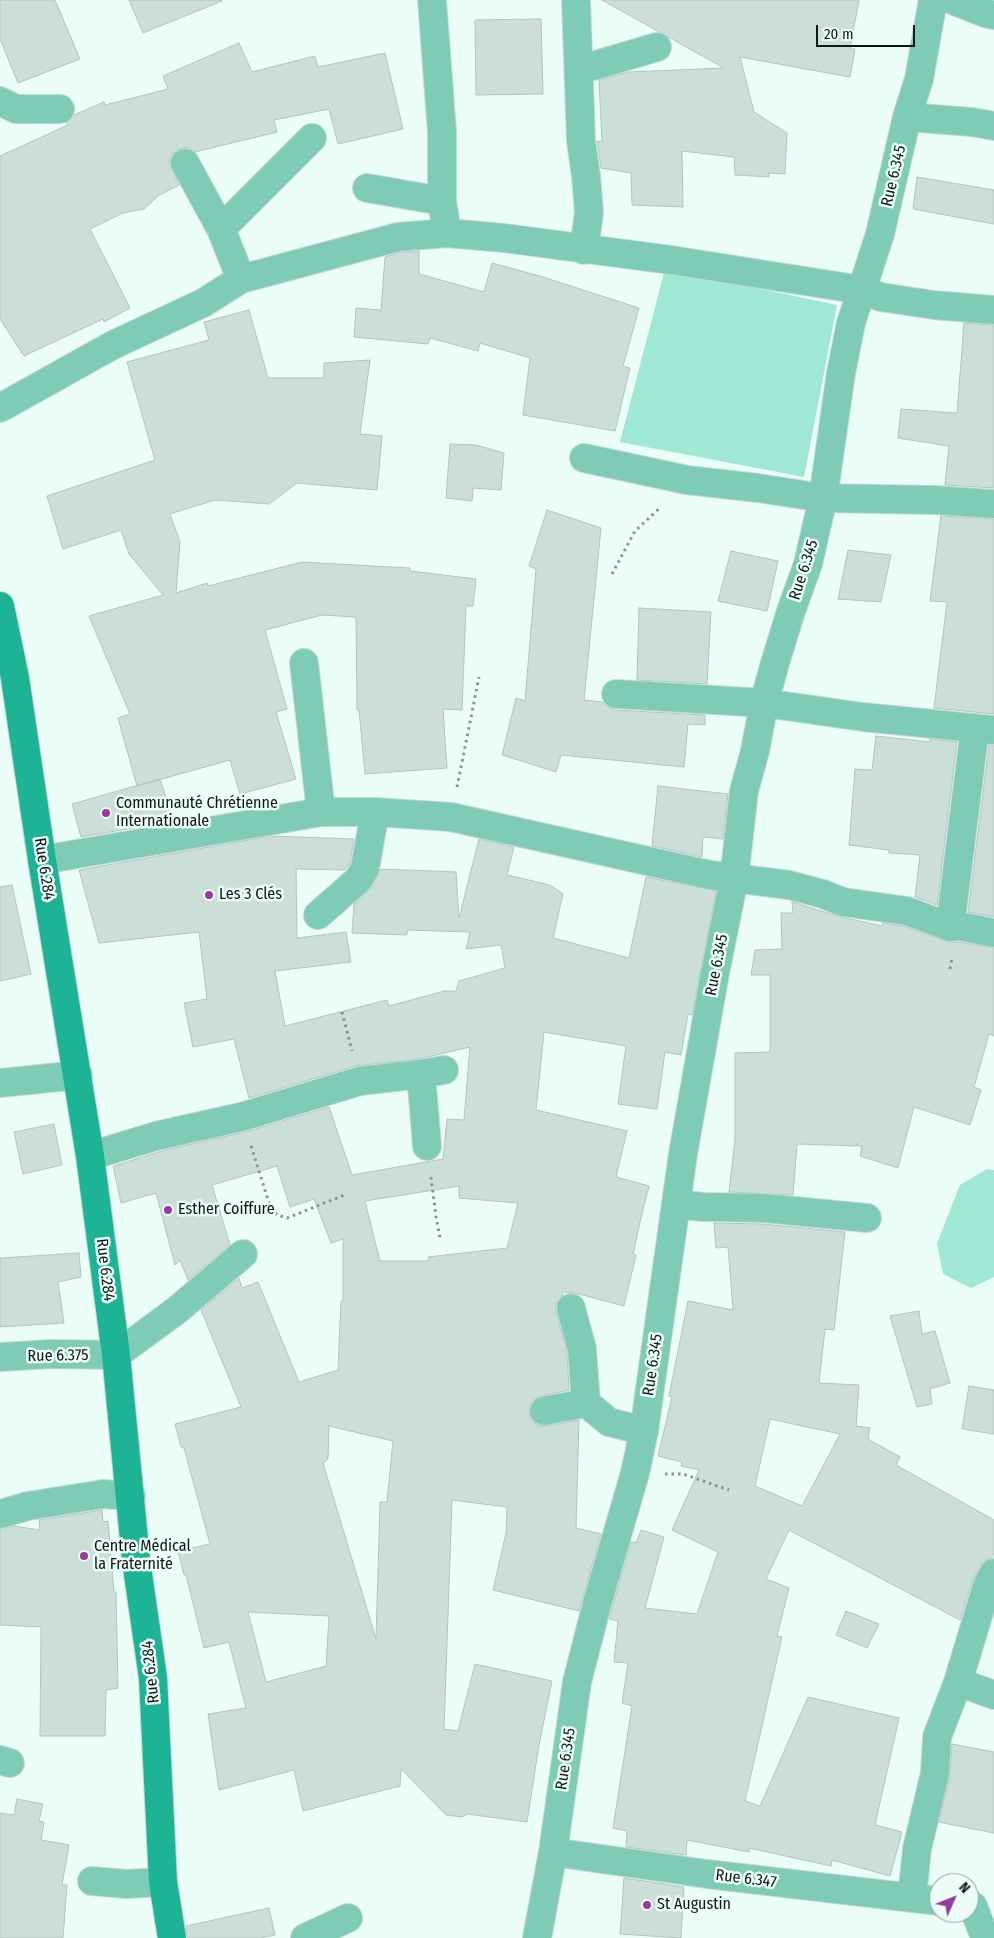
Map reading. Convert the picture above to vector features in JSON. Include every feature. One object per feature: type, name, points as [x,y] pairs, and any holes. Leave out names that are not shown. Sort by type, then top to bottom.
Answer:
[{"type":"street","points":[[432,0],[442,132],[442,201],[447,233]]},
{"type":"street","points":[[576,0],[581,141],[589,212],[584,250]]},
{"type":"street","name":"Rue 6.345","points":[[537,1938],[553,1852],[577,1682],[597,1604],[635,1473],[644,1431],[676,1204],[689,1152],[714,982],[734,879],[744,791],[756,751],[764,703],[790,611],[808,564],[823,498],[851,323],[880,234],[907,117],[919,79],[933,0]]},
{"type":"street","points":[[952,0],[994,15]]},
{"type":"street","points":[[579,70],[657,47]]},
{"type":"street","points":[[0,101],[16,109],[60,109]]},
{"type":"street","points":[[907,117],[972,122],[994,126]]},
{"type":"street","points":[[222,229],[312,138]]},
{"type":"street","points":[[185,163],[222,229],[240,279]]},
{"type":"street","points":[[368,188],[442,201]]},
{"type":"street","points":[[0,408],[113,345],[203,303],[240,279],[398,237],[447,233],[504,238],[671,260],[862,290],[881,296],[934,305],[994,310]]},
{"type":"street","points":[[584,458],[687,480],[823,498],[942,500],[994,504]]},
{"type":"street","name":"Rue 6.284","points":[[0,606],[8,679],[42,860],[78,1076],[116,1355],[136,1560],[153,1678],[163,1882],[172,1938]]},
{"type":"street","points":[[304,663],[321,812]]},
{"type":"street","points":[[616,694],[764,703],[863,717],[984,728],[950,927]]},
{"type":"street","points":[[42,860],[321,812],[375,812],[450,817],[734,879],[789,885],[823,894],[843,902],[882,909],[907,911],[950,927],[959,926],[994,933]]},
{"type":"street","points":[[318,916],[358,880],[365,868],[375,812]]},
{"type":"street","points":[[90,1156],[156,1136],[241,1117],[360,1081],[432,1072],[427,1146]]},
{"type":"street","points":[[0,1083],[78,1076]]},
{"type":"street","points":[[676,1204],[703,1207],[763,1208],[867,1218]]},
{"type":"street","points":[[116,1355],[178,1310],[244,1254]]},
{"type":"street","points":[[571,1308],[582,1349],[586,1403],[609,1422],[644,1431]]},
{"type":"street","name":"Rue 6.375","points":[[0,1357],[52,1354],[116,1355]]},
{"type":"street","points":[[544,1411],[586,1403]]},
{"type":"street","points":[[0,1514],[28,1506],[103,1494],[131,1496]]},
{"type":"street","points":[[912,1898],[917,1850],[935,1773],[937,1737],[958,1682],[987,1586],[994,1574]]},
{"type":"street","points":[[958,1682],[994,1695]]},
{"type":"street","name":"Rue 6.347","points":[[553,1852],[707,1874],[929,1900]]},
{"type":"street","points":[[92,1881],[126,1884],[163,1882]]},
{"type":"street","points":[[979,1905],[985,1938]]},
{"type":"street","points":[[305,1938],[348,1918]]},
{"type":"path","points":[[612,574],[635,531]]},
{"type":"path","points":[[450,817],[479,678]]},
{"type":"path","points":[[342,1012],[360,1081]]},
{"type":"path","points":[[241,1117],[270,1206],[277,1215],[287,1218],[348,1194]]},
{"type":"path","points":[[432,1183],[440,1238]]},
{"type":"path","points":[[635,1473],[683,1474],[729,1490]]},
{"type":"green space","points":[[665,269],[837,305],[804,477],[620,442]]},
{"type":"green space","points":[[987,1169],[994,1170],[994,1277],[971,1288],[943,1274],[937,1243],[960,1185]]},
{"type":"building","points":[[0,0],[55,0],[80,59],[18,83],[0,39]]},
{"type":"building","points":[[129,0],[221,0],[222,1],[143,33]]},
{"type":"building","points":[[602,0],[859,0],[850,49],[855,49],[850,77],[740,57],[754,112],[787,133],[785,174],[769,173],[769,177],[735,175],[734,157],[682,151],[683,207],[632,205],[631,173],[601,168],[597,141],[602,142],[599,80],[628,72],[724,68]]},
{"type":"building","points":[[541,19],[543,94],[476,95],[475,20]]},
{"type":"building","points":[[239,43],[252,72],[315,56],[318,67],[385,53],[403,129],[338,144],[329,109],[274,120],[277,132],[195,152],[186,147],[177,150],[171,155],[169,163],[179,185],[158,196],[144,209],[123,213],[90,229],[130,308],[104,322],[103,319],[24,356],[0,319],[0,156],[68,125],[66,123],[74,115],[104,102],[105,105],[168,89],[163,76]]},
{"type":"building","points":[[917,177],[994,190],[994,224],[913,209]]},
{"type":"building","points":[[419,251],[419,274],[484,292],[492,263],[543,277],[639,308],[623,366],[630,368],[615,431],[523,415],[530,358],[480,343],[478,351],[430,338],[428,344],[354,337],[356,308],[381,310],[385,257],[401,252]]},
{"type":"building","points":[[249,310],[268,378],[324,378],[324,363],[370,360],[360,434],[382,436],[377,490],[297,483],[269,504],[215,500],[170,514],[180,542],[176,593],[207,583],[208,586],[302,562],[410,568],[410,571],[476,579],[473,606],[466,606],[462,710],[443,709],[447,768],[365,774],[359,710],[357,710],[356,617],[322,615],[265,630],[287,709],[276,712],[296,779],[240,794],[230,760],[137,786],[118,718],[130,714],[89,616],[163,595],[129,554],[121,530],[63,549],[47,496],[155,460],[127,362],[209,340],[204,322]]},
{"type":"building","points":[[964,323],[994,325],[994,488],[945,485],[949,446],[898,438],[901,409],[957,413]]},
{"type":"building","points":[[450,444],[476,445],[504,453],[501,490],[473,488],[472,501],[446,498]]},
{"type":"building","points":[[547,510],[601,528],[584,700],[602,702],[615,710],[705,715],[705,725],[688,724],[684,767],[561,755],[556,772],[502,755],[516,698],[525,701],[536,569],[529,566]]},
{"type":"building","points":[[941,516],[994,519],[994,714],[934,708],[947,602],[930,601]]},
{"type":"building","points":[[848,550],[891,555],[881,602],[838,599]]},
{"type":"building","points":[[731,551],[778,561],[767,611],[718,601]]},
{"type":"building","points":[[639,608],[711,612],[707,684],[637,680]]},
{"type":"building","points":[[876,736],[930,742],[930,739],[957,742],[937,905],[915,897],[920,855],[889,853],[889,850],[849,845],[855,769],[872,770]]},
{"type":"building","points":[[989,745],[994,745],[994,917],[968,912]]},
{"type":"building","points":[[160,779],[174,821],[81,837],[72,804]]},
{"type":"building","points":[[658,786],[728,794],[723,839],[703,837],[702,857],[652,846]]},
{"type":"building","points":[[271,836],[354,839],[350,863],[345,870],[296,869],[297,938],[346,932],[351,962],[275,971],[285,1026],[387,1000],[389,1006],[445,991],[456,991],[459,981],[505,968],[501,945],[466,949],[470,932],[407,930],[407,935],[352,933],[354,904],[371,888],[381,869],[456,872],[459,918],[479,839],[514,847],[507,875],[550,885],[563,894],[553,938],[629,958],[646,877],[716,891],[692,1015],[688,1014],[681,1055],[665,1052],[657,1109],[618,1104],[626,1046],[544,1032],[536,1110],[627,1131],[616,1177],[649,1186],[633,1254],[636,1255],[624,1306],[575,1293],[562,1292],[563,1295],[556,1304],[556,1312],[567,1352],[569,1390],[541,1396],[533,1400],[529,1406],[529,1414],[532,1421],[539,1426],[579,1420],[576,1528],[601,1534],[579,1611],[493,1590],[506,1533],[507,1507],[452,1500],[444,1729],[458,1731],[475,1664],[552,1681],[539,1745],[527,1822],[467,1814],[462,1817],[446,1815],[401,1769],[400,1786],[303,1811],[294,1770],[219,1790],[208,1714],[246,1708],[229,1642],[204,1648],[186,1575],[184,1575],[178,1551],[210,1544],[184,1448],[181,1447],[175,1424],[241,1407],[201,1310],[239,1278],[242,1288],[258,1282],[299,1382],[338,1370],[341,1301],[343,1301],[343,1239],[331,1243],[314,1199],[290,1207],[277,1166],[212,1185],[230,1245],[188,1280],[180,1260],[175,1265],[156,1193],[121,1203],[113,1166],[165,1150],[245,1132],[329,1107],[352,1175],[443,1159],[447,1119],[464,1120],[470,1047],[419,1059],[356,1066],[249,1098],[234,1039],[193,1047],[184,1003],[207,999],[199,932],[99,943],[79,870]],"holes":[[[459,1186],[459,1198],[518,1203],[507,1248],[428,1257],[429,1261],[380,1261],[365,1201]],[[329,1426],[393,1441],[387,1502],[380,1502],[376,1639],[323,1463],[328,1459]],[[248,1612],[329,1616],[326,1666],[266,1682]]]},
{"type":"building","points":[[12,885],[31,974],[0,981],[0,887]]},
{"type":"building","points":[[792,902],[841,917],[882,926],[883,923],[903,926],[948,942],[994,948],[994,1036],[989,1034],[974,1087],[981,1090],[970,1125],[914,1107],[898,1168],[860,1156],[862,1146],[857,1146],[857,1143],[856,1146],[797,1144],[793,1195],[729,1192],[735,1140],[735,1053],[770,1052],[770,975],[751,975],[755,950],[782,949],[781,913],[793,913]]},
{"type":"building","points":[[54,1124],[62,1165],[23,1174],[14,1132]]},
{"type":"building","points":[[714,1223],[762,1224],[845,1232],[834,1330],[825,1329],[819,1383],[859,1385],[856,1426],[870,1428],[868,1439],[900,1457],[896,1465],[994,1520],[994,1552],[992,1558],[985,1560],[973,1579],[960,1620],[789,1530],[766,1579],[789,1588],[777,1636],[782,1637],[745,1801],[760,1806],[808,1697],[899,1718],[875,1825],[902,1832],[890,1876],[832,1860],[831,1866],[749,1848],[749,1852],[687,1840],[686,1855],[626,1847],[627,1831],[613,1828],[632,1706],[622,1703],[628,1663],[614,1662],[618,1621],[609,1619],[631,1542],[636,1543],[641,1530],[664,1537],[645,1608],[697,1614],[718,1552],[672,1530],[699,1470],[681,1466],[682,1462],[658,1456],[672,1397],[669,1396],[688,1301],[733,1310],[728,1247],[716,1248]],"holes":[[[770,1419],[840,1434],[802,1506],[755,1486]]]},
{"type":"building","points":[[79,1253],[81,1277],[58,1282],[64,1323],[0,1327],[0,1258]]},
{"type":"building","points":[[919,1311],[922,1334],[935,1331],[950,1383],[930,1389],[932,1404],[917,1407],[890,1316]]},
{"type":"building","points":[[969,1386],[994,1390],[994,1434],[962,1429]]},
{"type":"building","points":[[102,1510],[103,1522],[108,1521],[114,1592],[116,1592],[118,1688],[106,1690],[105,1736],[40,1736],[41,1627],[0,1625],[0,1529],[14,1526],[40,1530],[39,1520]]},
{"type":"building","points":[[846,1611],[879,1624],[867,1648],[836,1635]]},
{"type":"building","points":[[952,1744],[994,1752],[994,1833],[939,1822],[950,1776]]},
{"type":"building","points":[[17,1799],[43,1804],[39,1821],[44,1822],[41,1840],[69,1845],[62,1885],[67,1885],[63,1938],[0,1938],[0,1813],[14,1815]]},
{"type":"building","points":[[624,1878],[684,1887],[681,1938],[620,1934]]},
{"type":"building","points":[[269,1908],[275,1935],[261,1938],[187,1938],[186,1926]]},
{"type":"place","name":"Communauté Chrétienne Internationale","points":[[106,813]]},
{"type":"place","name":"Les 3 Clés","points":[[209,895]]},
{"type":"place","name":"Esther Coiffure","points":[[168,1210]]},
{"type":"place","name":"Centre Médical la Fraternité","points":[[84,1556]]},
{"type":"place","name":"St Augustin","points":[[647,1905]]}]
